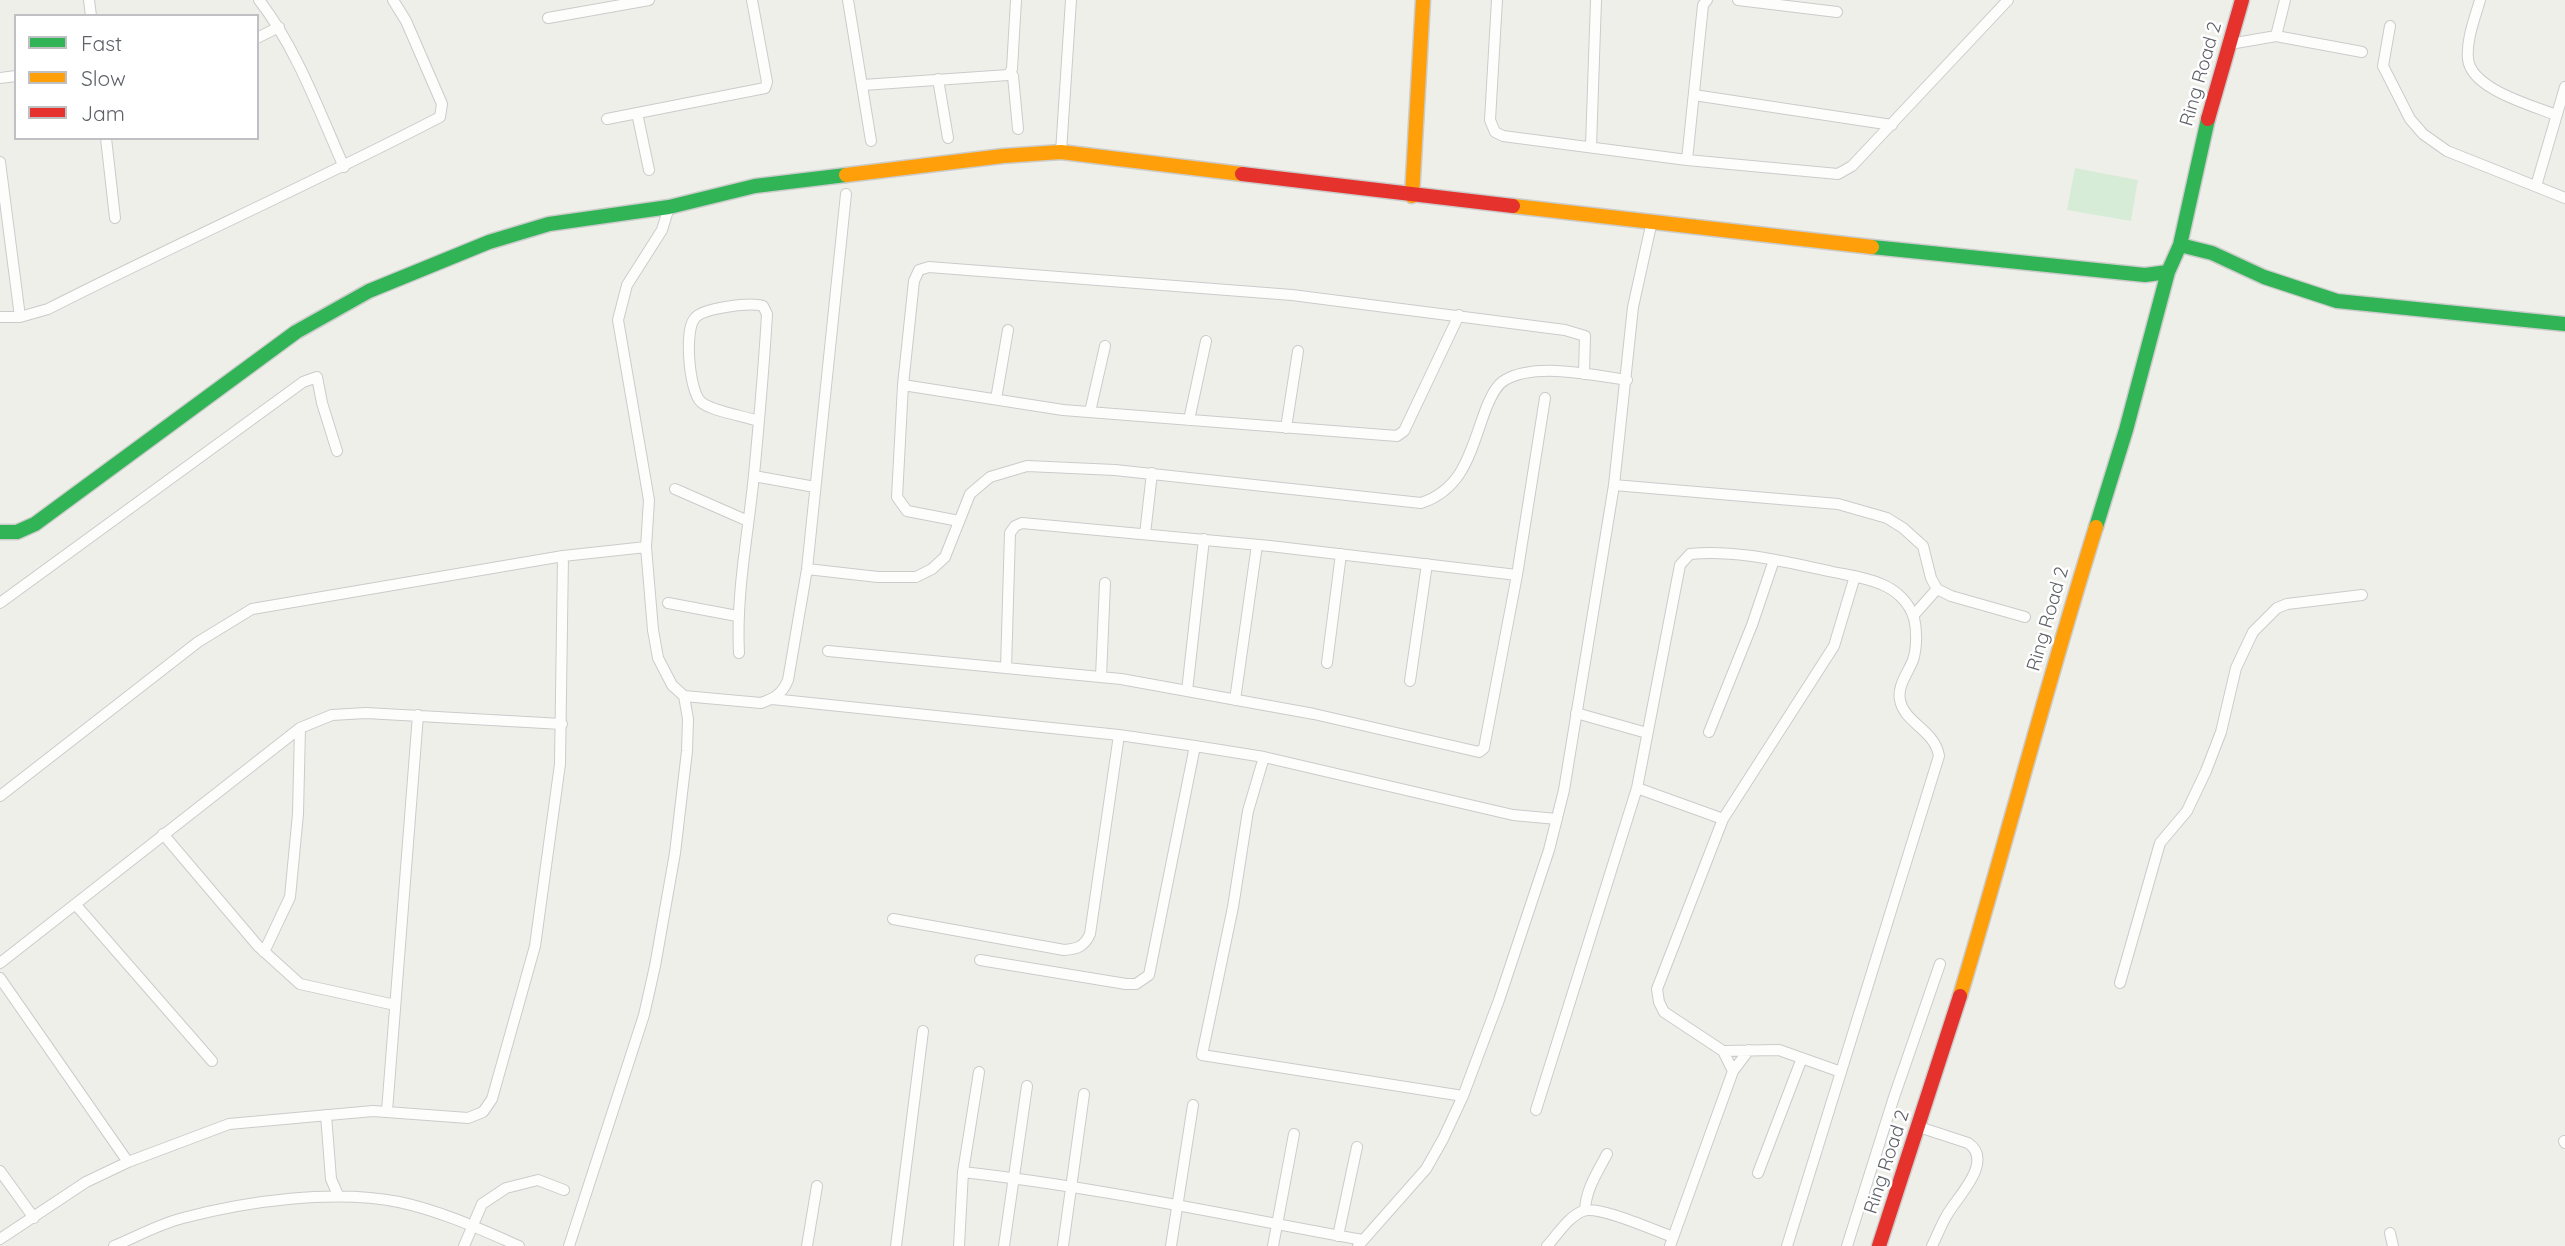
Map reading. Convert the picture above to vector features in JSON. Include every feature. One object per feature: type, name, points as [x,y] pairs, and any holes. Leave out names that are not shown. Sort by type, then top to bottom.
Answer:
[{"type":"street","points":[[259,0],[279,27],[344,167]]},
{"type":"street","points":[[0,317],[20,317],[48,309],[242,212],[344,167],[440,117],[442,104],[406,21],[393,0]]},
{"type":"street","points":[[548,18],[649,0]]},
{"type":"street","points":[[607,119],[765,88],[767,82],[752,0]]},
{"type":"street","points":[[848,0],[871,141]]},
{"type":"street","points":[[863,85],[1008,75],[1012,69],[1016,0]]},
{"type":"street","points":[[1061,152],[1071,0]]},
{"type":"street","points":[[1412,195],[1423,0]]},
{"type":"street","points":[[1497,0],[1490,120],[1495,132],[1503,136],[1687,160],[1838,174],[1852,166],[2008,0]]},
{"type":"street","points":[[1591,146],[1596,0]]},
{"type":"street","points":[[1687,160],[1703,5],[1707,0]]},
{"type":"street","points":[[1738,0],[1837,12]]},
{"type":"street","name":"Ring Road 2","points":[[1879,1246],[1947,1041],[2008,835],[2060,639],[2126,429],[2168,272],[2180,245],[2203,138],[2242,0]]},
{"type":"street","points":[[2276,36],[2286,0]]},
{"type":"street","points":[[2480,0],[2468,44],[2469,66],[2476,77],[2490,87],[2556,115]]},
{"type":"street","points":[[2390,26],[2383,65],[2410,119],[2423,134],[2447,151],[2565,198]]},
{"type":"street","points":[[259,37],[279,27]]},
{"type":"street","points":[[2230,44],[2276,36],[2362,52]]},
{"type":"street","points":[[1010,72],[1013,76],[1018,129]]},
{"type":"street","points":[[938,79],[948,138]]},
{"type":"street","points":[[2536,186],[2565,87]]},
{"type":"street","points":[[1695,94],[1892,125]]},
{"type":"street","points":[[637,113],[649,170]]},
{"type":"street","points":[[106,140],[116,218]]},
{"type":"street","points":[[0,532],[17,532],[35,524],[296,332],[369,291],[525,230],[549,224],[669,207],[755,186],[1003,156],[1061,152],[1412,195],[1983,259],[2145,275],[2168,272]]},
{"type":"street","points":[[0,162],[20,317]]},
{"type":"street","points":[[684,696],[761,703],[783,692],[790,670],[807,569],[846,194]]},
{"type":"street","points":[[569,1246],[621,1089],[655,966],[675,853],[685,764],[688,719],[684,696],[673,685],[658,658],[646,547],[649,500],[618,320],[627,285],[662,230],[669,207]]},
{"type":"street","points":[[963,1171],[1179,1205],[1338,1236],[1361,1243],[1426,1169],[1444,1139],[1463,1096],[1499,1000],[1549,850],[1564,790],[1615,485],[1633,307],[1652,221]]},
{"type":"street","points":[[2180,245],[2212,253],[2264,277],[2337,301],[2565,324]]},
{"type":"street","points":[[959,521],[907,511],[897,498],[903,385],[914,281],[919,270],[929,267],[1292,295],[1565,330],[1584,336],[1584,374]]},
{"type":"street","points":[[739,653],[737,616],[754,476],[766,314],[763,306],[753,303],[700,313],[692,320],[690,329],[691,383],[695,395],[703,404],[758,421]]},
{"type":"street","points":[[903,385],[1090,412],[1397,436],[1404,431],[1459,315]]},
{"type":"street","points":[[996,400],[1008,330]]},
{"type":"street","points":[[1189,420],[1206,341]]},
{"type":"street","points":[[1090,412],[1105,346]]},
{"type":"street","points":[[1286,428],[1298,351]]},
{"type":"street","points":[[807,569],[878,577],[916,577],[932,569],[945,557],[970,494],[990,477],[1027,466],[1152,473],[1421,503],[1438,498],[1462,472],[1492,394],[1503,380],[1525,373],[1553,372],[1627,380]]},
{"type":"street","points":[[0,603],[303,382],[317,377],[337,451]]},
{"type":"street","points":[[828,651],[1101,677],[1314,714],[1479,752],[1484,748],[1517,575],[1545,398]]},
{"type":"street","points":[[1145,534],[1152,473]]},
{"type":"street","points":[[754,476],[815,486]]},
{"type":"street","points":[[1615,485],[1838,504],[1887,518],[1923,546],[1931,578],[1937,589],[1951,596],[2025,617]]},
{"type":"street","points":[[675,489],[748,521]]},
{"type":"street","points":[[1006,668],[1010,533],[1015,526],[1022,523],[1204,539],[1517,575]]},
{"type":"street","points":[[1187,691],[1204,539]]},
{"type":"street","points":[[1235,700],[1256,545]]},
{"type":"street","points":[[0,796],[198,642],[252,609],[563,556],[646,547]]},
{"type":"street","points":[[1536,1110],[1637,788],[1680,565],[1690,554],[1704,552],[1774,560],[1881,583],[1902,597],[1913,616],[1916,636],[1914,657],[1900,689],[1899,698],[1902,708],[1935,741],[1939,756],[1787,1246]]},
{"type":"street","points":[[1327,663],[1341,554]]},
{"type":"street","points":[[0,1239],[86,1182],[229,1124],[387,1111],[468,1118],[483,1112],[492,1099],[535,946],[560,764],[563,556]]},
{"type":"street","points":[[1709,732],[1752,625],[1774,560]]},
{"type":"street","points":[[1410,681],[1427,564]]},
{"type":"street","points":[[1733,1071],[1723,1051],[1664,1012],[1658,1002],[1657,989],[1723,819],[1834,646],[1854,576]]},
{"type":"street","points":[[1101,677],[1105,583]]},
{"type":"street","points":[[1913,616],[1937,589]]},
{"type":"street","points":[[2120,982],[2160,843],[2187,810],[2206,771],[2221,733],[2236,668],[2253,632],[2277,608],[2287,604],[2362,596]]},
{"type":"street","points":[[668,603],[737,616]]},
{"type":"street","points":[[772,699],[1119,735],[1195,746],[1264,757],[1513,815],[1557,819]]},
{"type":"street","points":[[0,963],[300,728],[332,715],[366,713],[562,724]]},
{"type":"street","points":[[1576,713],[1647,733]]},
{"type":"street","points":[[387,1111],[418,715]]},
{"type":"street","points":[[264,952],[290,897],[298,814],[300,728]]},
{"type":"street","points":[[893,919],[1064,950],[1076,950],[1086,943],[1090,934],[1119,735]]},
{"type":"street","points":[[980,960],[1126,984],[1136,984],[1149,975],[1195,746]]},
{"type":"street","points":[[1264,757],[1248,811],[1231,919],[1202,1055],[1463,1096]]},
{"type":"street","points":[[1637,788],[1723,819]]},
{"type":"street","points":[[163,834],[264,952],[300,984],[395,1004]]},
{"type":"street","points":[[76,905],[212,1061]]},
{"type":"street","points":[[1847,1246],[1940,964]]},
{"type":"street","points":[[0,978],[128,1163]]},
{"type":"street","points":[[895,1246],[923,1031]]},
{"type":"street","points":[[1547,1246],[1570,1219],[1585,1210],[1599,1211],[1672,1242],[1733,1071],[1749,1050]]},
{"type":"street","points":[[1723,1051],[1779,1050],[1841,1072]]},
{"type":"street","points":[[1758,1173],[1802,1058]]},
{"type":"street","points":[[960,1246],[963,1171],[979,1072]]},
{"type":"street","points":[[1004,1246],[1027,1086]]},
{"type":"street","points":[[1063,1246],[1084,1094]]},
{"type":"street","points":[[1171,1246],[1193,1105]]},
{"type":"street","points":[[326,1115],[331,1179],[338,1195]]},
{"type":"street","points":[[1919,1127],[1968,1143],[1973,1146],[1979,1158],[1975,1173],[1946,1217],[1932,1246]]},
{"type":"street","points":[[1273,1246],[1294,1133]]},
{"type":"street","points":[[1338,1236],[1357,1147]]},
{"type":"street","points":[[1585,1210],[1590,1187],[1607,1154]]},
{"type":"street","points":[[0,1171],[34,1218]]},
{"type":"street","points":[[464,1246],[482,1204],[506,1188],[538,1180],[564,1190]]},
{"type":"street","points":[[807,1246],[817,1186]]},
{"type":"street","points":[[114,1246],[181,1218],[257,1204],[338,1195],[399,1202],[452,1217],[519,1246]]},
{"type":"street","points":[[2390,1233],[2393,1246]]},
{"type":"green space","points":[[2075,168],[2138,180],[2131,221],[2067,210]]},
{"type":"traffic: fast","points":[[2096,527],[2126,430],[2168,272],[2180,245],[2208,119]]},
{"type":"traffic: fast","points":[[0,532],[17,532],[35,524],[296,332],[369,291],[489,242],[549,224],[669,207],[755,186],[846,175]]},
{"type":"traffic: fast","points":[[2180,245],[2212,253],[2264,277],[2337,301],[2565,324]]},
{"type":"traffic: fast","points":[[1872,247],[2145,275],[2168,272]]},
{"type":"traffic: slow","points":[[1412,196],[1423,0]]},
{"type":"traffic: slow","points":[[846,175],[1003,156],[1061,152],[1242,174]]},
{"type":"traffic: slow","points":[[1513,206],[1872,247]]},
{"type":"traffic: slow","points":[[1960,996],[2096,527]]},
{"type":"traffic: jam","points":[[2208,119],[2242,0]]},
{"type":"traffic: jam","points":[[1242,174],[1513,206]]},
{"type":"traffic: jam","points":[[1879,1246],[1960,996]]}]
